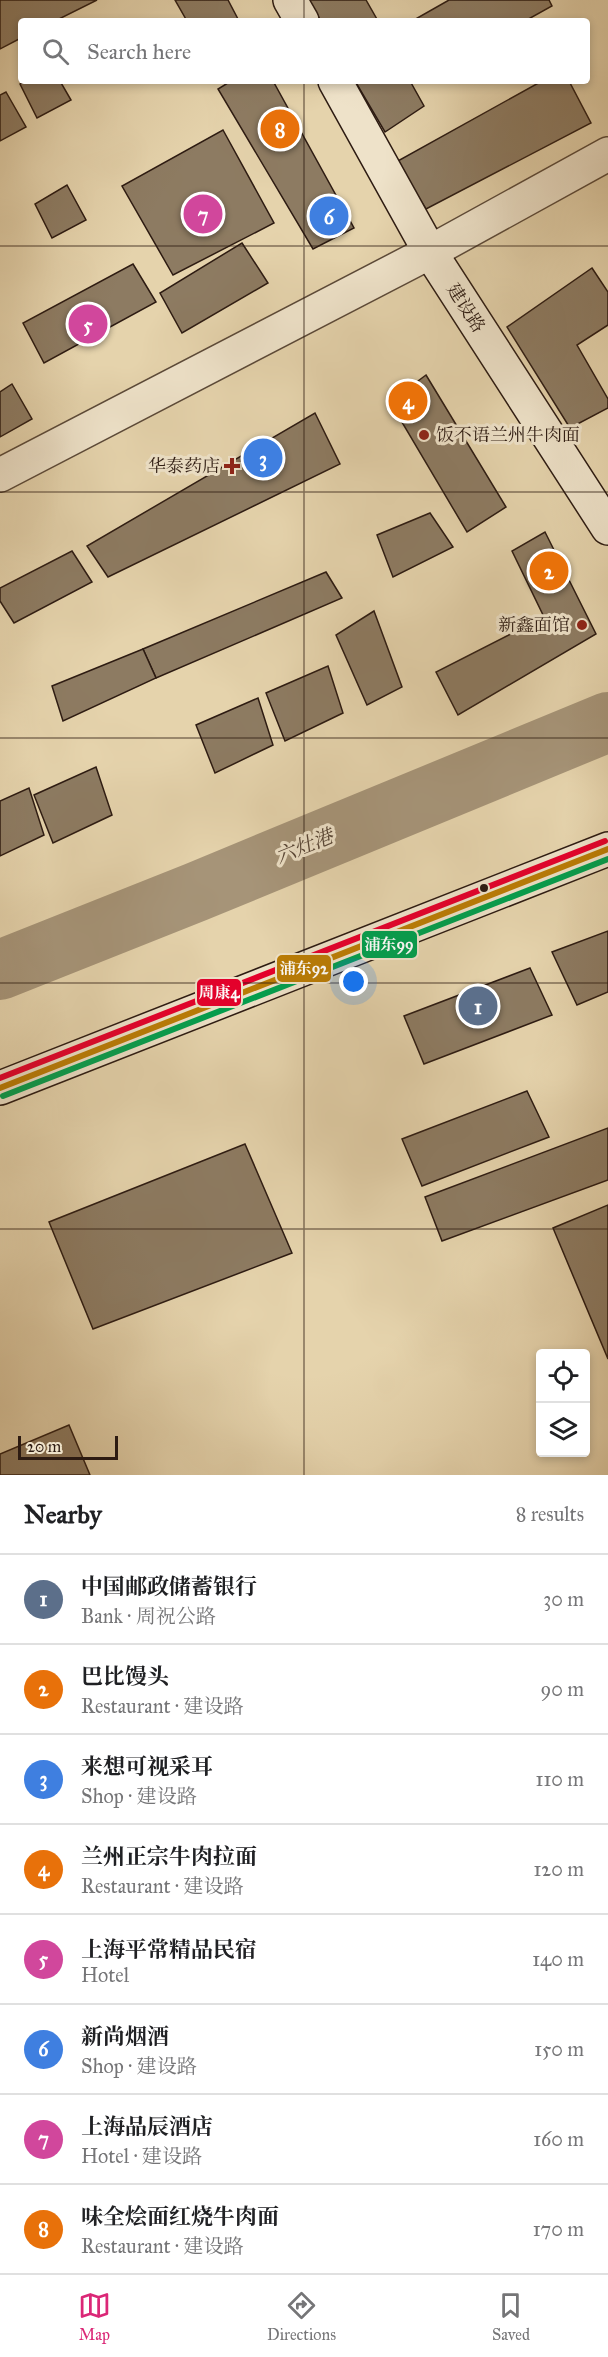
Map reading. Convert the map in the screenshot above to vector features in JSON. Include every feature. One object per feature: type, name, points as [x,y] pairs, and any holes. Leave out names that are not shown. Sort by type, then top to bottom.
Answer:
[{"type":"street","points":[[290,0],[300,18]]},
{"type":"street","name":"建设路","points":[[337,84],[430,252],[608,528]]},
{"type":"street","points":[[0,475],[430,252],[608,154]]},
{"type":"street","points":[[0,1088],[608,849]]},
{"type":"building","points":[[0,0],[97,0],[61,18],[18,18],[18,40],[0,49]]},
{"type":"building","points":[[175,0],[228,0],[237,18],[185,18]]},
{"type":"building","points":[[309,0],[366,0],[376,18],[319,18]]},
{"type":"building","points":[[449,0],[549,0],[552,6],[530,18],[417,18]]},
{"type":"building","points":[[20,84],[62,84],[71,100],[37,118]]},
{"type":"building","points":[[226,84],[275,84],[354,228],[313,249],[218,89]]},
{"type":"building","points":[[357,84],[412,84],[424,106],[385,132]]},
{"type":"building","points":[[537,84],[571,84],[591,123],[426,209],[396,162]]},
{"type":"building","points":[[6,92],[26,127],[0,141],[0,95]]},
{"type":"building","points":[[223,130],[274,223],[173,275],[122,186]]},
{"type":"building","points":[[67,185],[86,220],[52,238],[35,204]]},
{"type":"building","points":[[242,243],[268,283],[182,333],[160,293]]},
{"type":"building","points":[[133,264],[156,302],[44,363],[23,323]]},
{"type":"building","points":[[592,268],[608,292],[608,325],[577,345],[608,399],[608,408],[570,428],[507,327]]},
{"type":"building","points":[[426,375],[506,507],[467,532],[390,402]]},
{"type":"building","points":[[12,384],[32,419],[0,437],[0,392]]},
{"type":"building","points":[[315,413],[340,464],[108,577],[87,546]]},
{"type":"building","points":[[430,513],[453,547],[393,577],[377,535]]},
{"type":"building","points":[[545,532],[596,634],[458,715],[436,672],[544,617],[512,551]]},
{"type":"building","points":[[72,551],[92,582],[14,623],[0,601],[0,588]]},
{"type":"building","points":[[326,572],[342,598],[156,678],[143,649]]},
{"type":"building","points":[[374,611],[402,687],[367,705],[336,635]]},
{"type":"building","points":[[143,649],[156,678],[63,721],[52,686]]},
{"type":"building","points":[[328,666],[343,713],[285,741],[266,693]]},
{"type":"building","points":[[258,698],[273,745],[215,773],[196,725]]},
{"type":"building","points":[[96,767],[112,815],[53,843],[34,795]]},
{"type":"building","points":[[29,788],[44,835],[0,856],[0,801]]},
{"type":"building","points":[[608,931],[608,992],[577,1005],[552,952]]},
{"type":"building","points":[[530,968],[552,1015],[424,1064],[404,1016]]},
{"type":"building","points":[[527,1091],[549,1137],[422,1186],[402,1139]]},
{"type":"building","points":[[608,1128],[608,1180],[442,1241],[425,1197]]},
{"type":"building","points":[[245,1144],[292,1253],[93,1329],[49,1222]]},
{"type":"building","points":[[608,1205],[608,1359],[553,1228]]},
{"type":"building","points":[[69,1425],[90,1475],[0,1475],[0,1454]]},
{"type":"waterway","name":"六灶港","points":[[0,970],[196,892],[608,722]]},
{"type":"transit line","name":"周康4","points":[[0,1078],[605,841]]},
{"type":"transit line","name":"浦东92","points":[[0,1088],[608,849]]},
{"type":"transit line","name":"浦东99","points":[[3,1096],[608,859]]},
{"type":"place","name":"味全烩面红烧牛肉面","points":[[280,129]]},
{"type":"place","name":"上海品辰酒店","points":[[203,214]]},
{"type":"place","name":"新尚烟酒","points":[[329,216]]},
{"type":"place","name":"上海平常精品民宿","points":[[88,324]]},
{"type":"place","name":"兰州正宗牛肉拉面","points":[[408,401]]},
{"type":"place","name":"饭不语兰州牛肉面","points":[[424,435]]},
{"type":"place","name":"来想可视采耳","points":[[263,458]]},
{"type":"place","name":"华泰药店","points":[[232,466]]},
{"type":"place","name":"巴比馒头","points":[[549,571]]},
{"type":"place","name":"新鑫面馆","points":[[582,625]]},
{"type":"place","name":"中国邮政储蓄银行","points":[[478,1006]]}]
